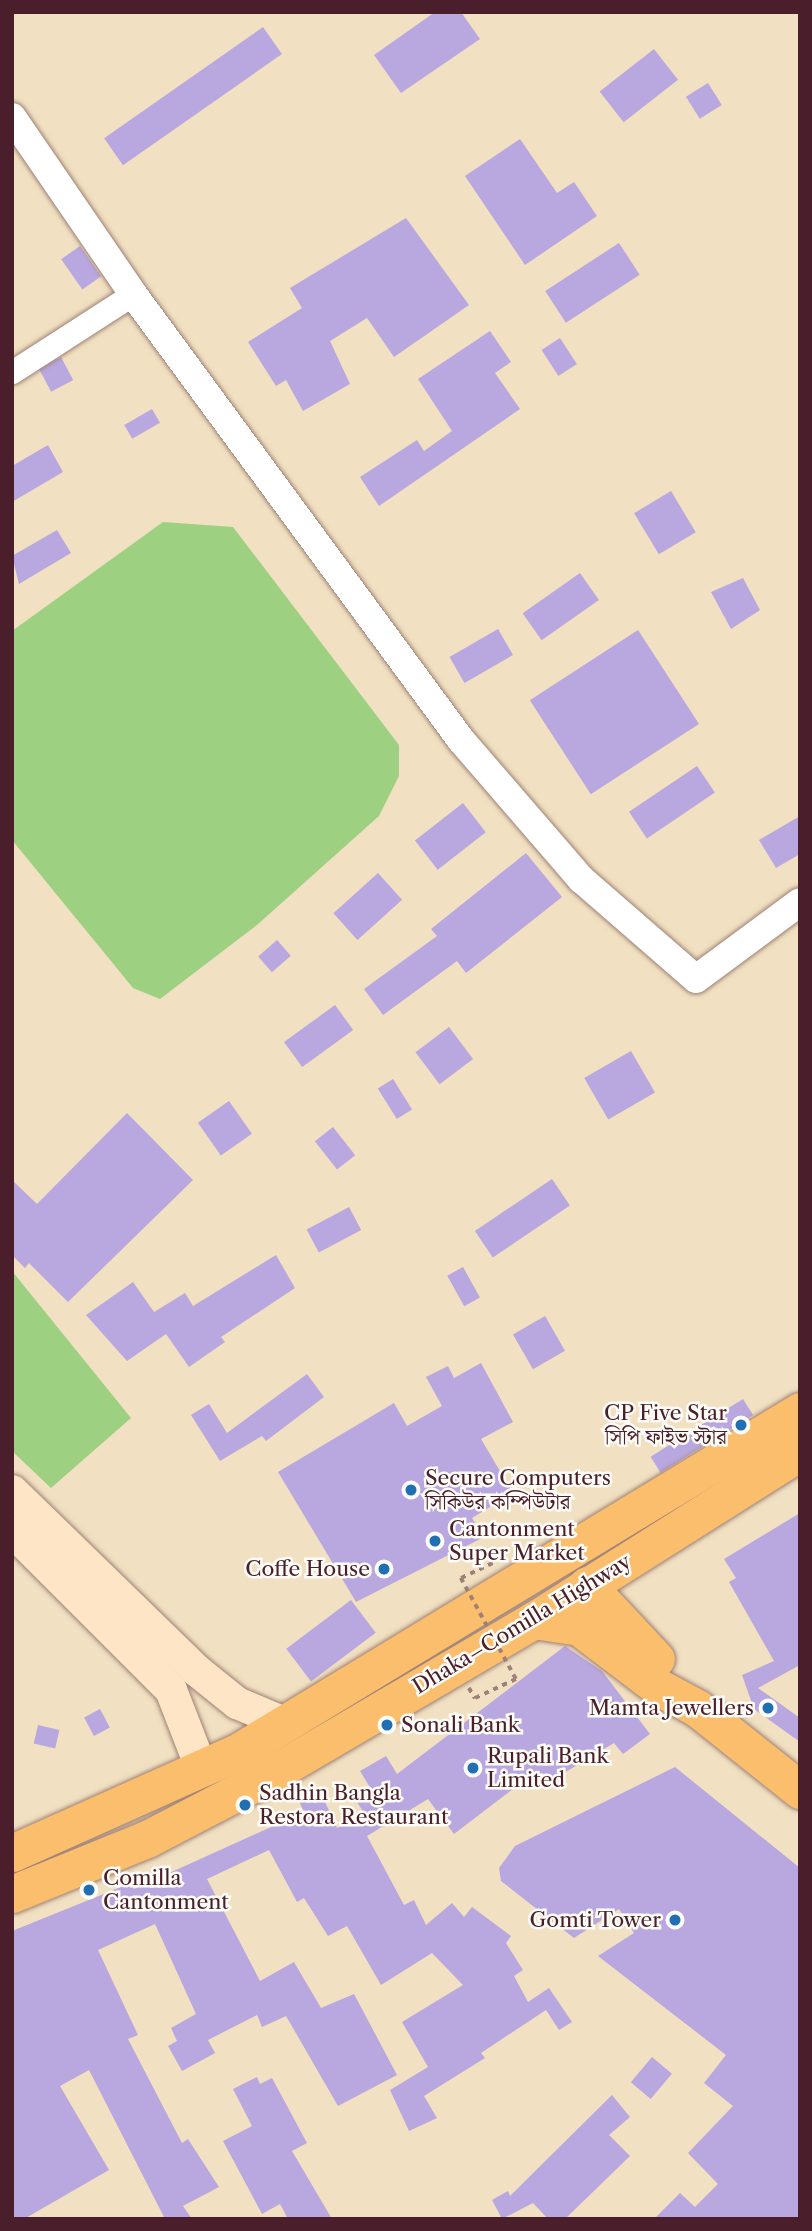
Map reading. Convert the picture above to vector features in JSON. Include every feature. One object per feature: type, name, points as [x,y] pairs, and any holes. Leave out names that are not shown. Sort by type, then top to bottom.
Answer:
[{"type":"highway","name":"Dhaka–Comilla Highway","points":[[12,1853],[202,1770],[287,1724],[800,1411]]},
{"type":"highway","name":"Dhaka–Comilla Highway","points":[[12,1894],[147,1839],[268,1776],[534,1620],[800,1452]]},
{"type":"highway","points":[[624,1628],[617,1611],[619,1583],[633,1562],[664,1537]]},
{"type":"highway","points":[[587,1585],[697,1708],[800,1790]]},
{"type":"highway","points":[[534,1620],[579,1627],[658,1687],[697,1708]]},
{"type":"main road","points":[[12,1491],[196,1670],[237,1703],[287,1724]]},
{"type":"main road","points":[[12,1531],[171,1690],[202,1770]]},
{"type":"street","points":[[12,117],[133,294],[461,740],[581,879],[695,979],[800,902]]},
{"type":"street","points":[[12,372],[133,294]]},
{"type":"path","points":[[475,1698],[516,1679],[461,1578],[500,1557]]},
{"type":"green space","points":[[163,522],[233,527],[399,745],[399,776],[379,816],[257,925],[160,999],[133,988],[12,840],[12,631]]},
{"type":"green space","points":[[12,1271],[131,1418],[51,1488],[12,1451]]},
{"type":"building","points":[[435,12],[461,12],[480,39],[401,93],[374,55]]},
{"type":"building","points":[[263,27],[282,54],[123,165],[104,138]]},
{"type":"building","points":[[654,49],[678,80],[624,122],[600,91]]},
{"type":"building","points":[[708,83],[722,105],[700,119],[686,97]]},
{"type":"building","points":[[520,139],[557,193],[574,182],[597,216],[525,265],[465,176]]},
{"type":"building","points":[[406,218],[469,305],[394,357],[367,318],[330,341],[350,384],[303,411],[286,380],[276,386],[248,342],[302,308],[290,288]]},
{"type":"building","points":[[619,243],[640,275],[566,323],[545,291]]},
{"type":"building","points":[[80,246],[101,276],[82,290],[61,259]]},
{"type":"building","points":[[490,331],[511,362],[495,373],[520,409],[379,506],[360,477],[417,440],[424,451],[452,431],[418,379]]},
{"type":"building","points":[[560,338],[577,364],[558,376],[542,350]]},
{"type":"building","points":[[61,357],[73,380],[51,392],[39,369]]},
{"type":"building","points":[[152,409],[160,423],[132,439],[124,425]]},
{"type":"building","points":[[48,445],[63,472],[12,502],[12,466]]},
{"type":"building","points":[[671,491],[696,532],[659,554],[634,513]]},
{"type":"building","points":[[57,530],[71,553],[19,584],[12,556]]},
{"type":"building","points":[[580,573],[599,600],[542,640],[523,613]]},
{"type":"building","points":[[743,578],[760,610],[731,629],[711,592]]},
{"type":"building","points":[[498,629],[513,655],[465,683],[450,657]]},
{"type":"building","points":[[638,630],[699,724],[591,794],[530,700]]},
{"type":"building","points":[[697,766],[715,793],[647,838],[629,812]]},
{"type":"building","points":[[463,803],[486,832],[438,870],[415,841]]},
{"type":"building","points":[[800,816],[800,854],[776,868],[759,840]]},
{"type":"building","points":[[526,853],[562,897],[466,973],[457,961],[383,1015],[364,989],[437,936],[431,929]]},
{"type":"building","points":[[378,873],[402,900],[358,940],[333,913]]},
{"type":"building","points":[[277,940],[291,956],[272,972],[258,956]]},
{"type":"building","points":[[335,1005],[353,1030],[302,1067],[284,1042]]},
{"type":"building","points":[[449,1027],[473,1059],[440,1084],[415,1052]]},
{"type":"building","points":[[631,1051],[655,1093],[608,1120],[584,1078]]},
{"type":"building","points":[[393,1079],[412,1110],[397,1119],[378,1089]]},
{"type":"building","points":[[229,1101],[252,1134],[221,1156],[198,1123]]},
{"type":"building","points":[[127,1113],[193,1180],[68,1302],[29,1263],[25,1268],[12,1255],[12,1180],[37,1204]]},
{"type":"building","points":[[333,1127],[355,1155],[337,1170],[315,1141]]},
{"type":"building","points":[[552,1179],[570,1206],[493,1258],[475,1231]]},
{"type":"building","points":[[349,1207],[361,1230],[319,1252],[307,1230]]},
{"type":"building","points":[[276,1255],[295,1288],[221,1337],[225,1342],[189,1367],[166,1334],[127,1361],[86,1315],[133,1282],[154,1312],[185,1293],[193,1306]]},
{"type":"building","points":[[463,1267],[480,1298],[464,1306],[447,1276]]},
{"type":"building","points":[[545,1316],[565,1351],[533,1369],[513,1334]]},
{"type":"building","points":[[481,1363],[513,1422],[481,1439],[513,1493],[472,1518],[484,1537],[356,1602],[278,1472],[394,1403],[407,1426],[442,1406],[426,1377],[448,1366],[454,1378]]},
{"type":"building","points":[[307,1374],[324,1397],[266,1441],[262,1436],[220,1461],[191,1415],[209,1404],[227,1433]]},
{"type":"building","points":[[743,1399],[753,1415],[661,1473],[651,1457]]},
{"type":"building","points":[[800,1513],[800,1665],[758,1688],[800,1718],[800,1742],[754,1709],[742,1675],[774,1661],[729,1582],[736,1578],[724,1559]]},
{"type":"building","points":[[351,1600],[376,1633],[311,1681],[286,1649]]},
{"type":"building","points":[[565,1646],[602,1671],[650,1734],[623,1754],[614,1743],[544,1785],[534,1773],[454,1834],[428,1799],[367,1836],[404,1905],[414,1900],[426,1925],[452,1903],[464,1917],[472,1907],[511,1936],[506,1943],[523,1970],[514,1976],[528,2002],[549,1988],[572,2022],[559,2030],[546,2010],[481,2053],[485,2058],[424,2096],[437,2118],[409,2131],[390,2090],[428,2067],[402,2022],[463,1985],[432,1953],[381,1985],[347,1926],[328,1936],[304,1898],[297,1902],[269,1850],[207,1879],[260,1981],[294,1962],[321,2008],[354,1994],[397,2075],[338,2106],[286,2016],[262,2027],[257,2015],[208,2040],[215,2053],[182,2071],[168,2046],[177,2041],[171,2028],[196,2014],[155,1924],[98,1950],[138,2035],[128,2039],[182,2143],[188,2139],[219,2187],[183,2206],[192,2219],[165,2219],[89,2070],[60,2086],[109,2170],[24,2219],[12,2219],[12,1931],[131,1883],[134,1889],[304,1812],[298,1799],[319,1789],[337,1828],[364,1813],[355,1799],[371,1789],[360,1771],[386,1756],[397,1774]]},
{"type":"building","points":[[100,1709],[110,1728],[94,1736],[84,1717]]},
{"type":"building","points":[[38,1725],[59,1730],[55,1748],[34,1744]]},
{"type":"building","name":"Gomti Tower","points":[[675,1767],[800,1868],[800,2219],[654,2219],[680,2193],[695,2207],[718,2184],[688,2153],[733,2106],[704,2083],[726,2055],[598,1956],[634,1933],[619,1909],[574,1938],[501,1881],[499,1868],[515,1846]]},
{"type":"building","points":[[652,2057],[672,2074],[651,2099],[631,2082]]},
{"type":"building","points":[[257,2077],[260,2084],[272,2078],[307,2143],[292,2151],[332,2219],[288,2219],[280,2204],[262,2214],[223,2141],[252,2126],[233,2089]]},
{"type":"building","points":[[612,2095],[630,2117],[609,2135],[630,2156],[565,2219],[548,2219],[533,2203],[502,2219],[492,2200],[508,2191],[510,2196]]},
{"type":"place","name":"CP Five Star সিপি ফাইভ স্টার","points":[[741,1425]]},
{"type":"place","name":"Secure Computers সিকিউর কম্পিউটার","points":[[411,1490]]},
{"type":"place","name":"Cantonment Super Market","points":[[435,1541]]},
{"type":"place","name":"Coffe House","points":[[384,1569]]},
{"type":"place","name":"Mamta Jewellers","points":[[768,1708]]},
{"type":"place","name":"Sonali Bank","points":[[387,1725]]},
{"type":"place","name":"Rupali Bank Limited","points":[[473,1768]]},
{"type":"place","name":"Sadhin Bangla Restora Restaurant","points":[[245,1805]]},
{"type":"place","name":"Comilla Cantonment","points":[[89,1890]]},
{"type":"place","name":"Gomti Tower","points":[[675,1920]]}]
